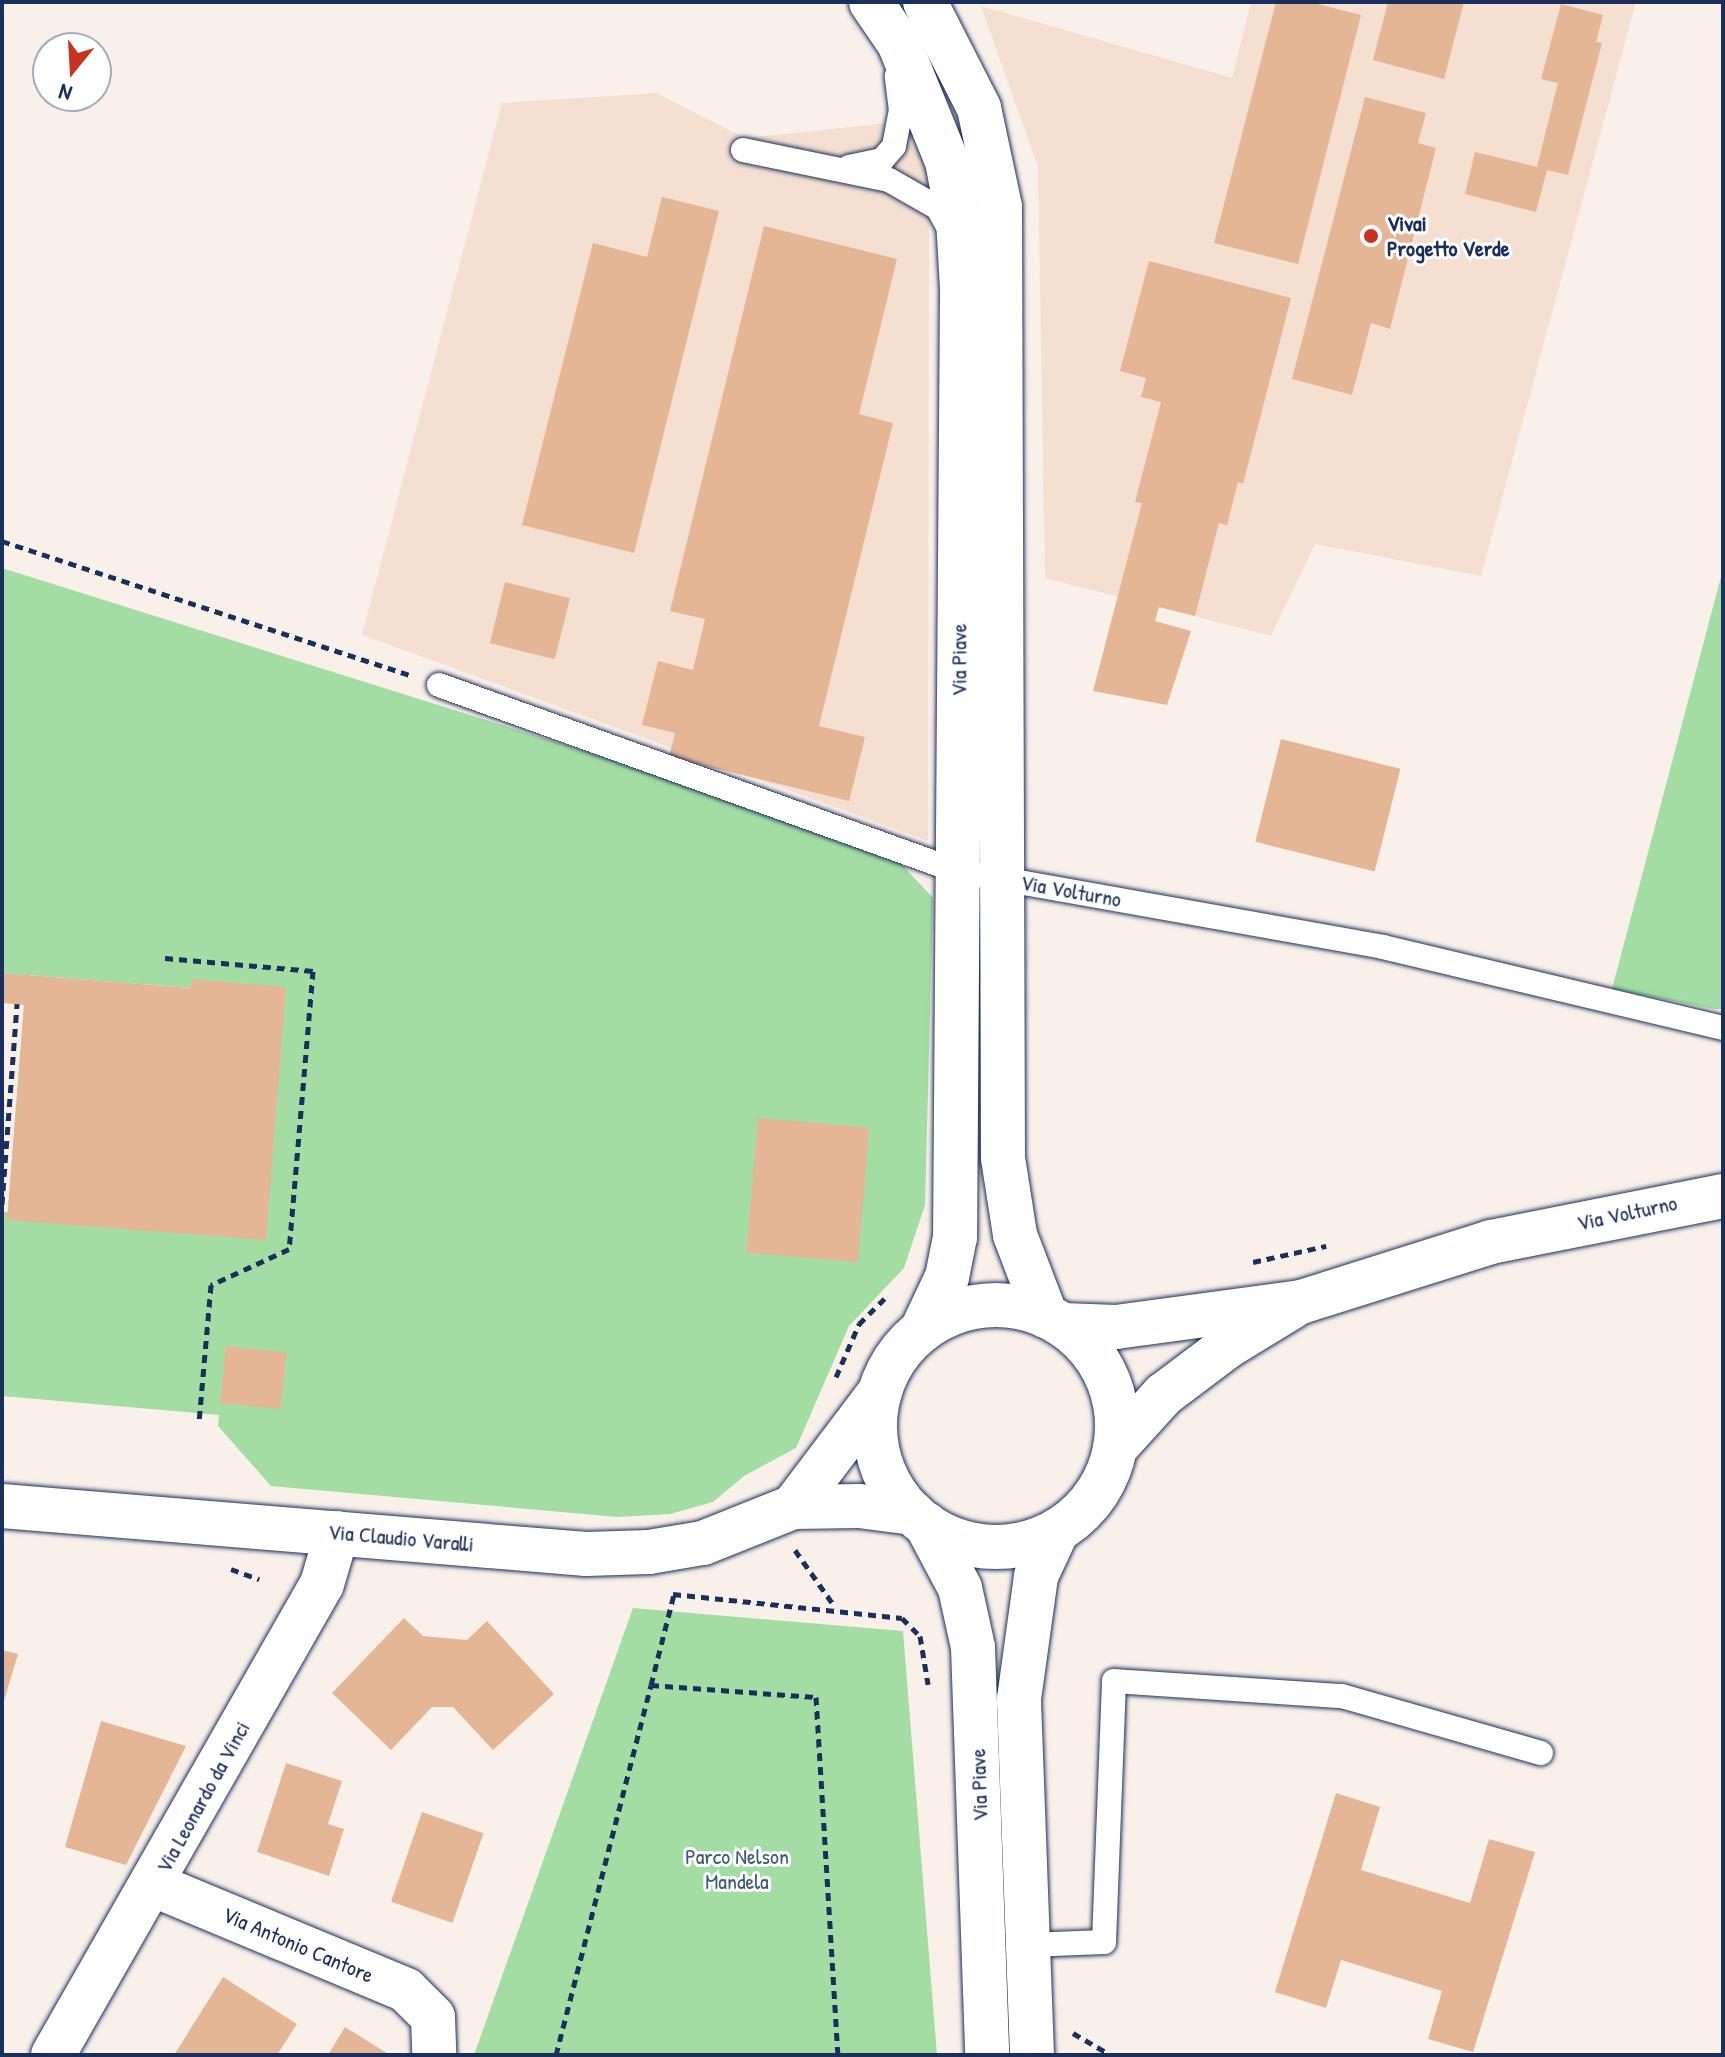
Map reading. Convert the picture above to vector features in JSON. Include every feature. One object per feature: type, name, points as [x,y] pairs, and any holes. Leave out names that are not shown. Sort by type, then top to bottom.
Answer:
[{"type":"street","name":"Via Piave","points":[[925,2],[979,108],[1000,207],[1006,1197],[1055,1321]]},
{"type":"street","name":"Via Piave","points":[[875,7],[917,79],[947,161],[960,256],[955,1237],[947,1277],[922,1330]]},
{"type":"street","name":"Via Volturno","points":[[1055,1321],[1116,1327],[1301,1302],[1491,1242],[1723,1196]]},
{"type":"street","name":"Via Volturno","points":[[1115,1448],[1163,1395],[1228,1346],[1301,1302]]},
{"type":"street","points":[[1010,1306],[1055,1321],[1091,1350],[1109,1380],[1117,1414],[1115,1448],[1095,1496],[1057,1531],[1025,1543],[991,1547],[957,1541],[920,1519],[890,1483],[877,1448],[880,1392],[896,1358],[922,1330],[972,1307],[1010,1306]]},
{"type":"street","name":"Via Claudio Varalli","points":[[792,1526],[880,1392]]},
{"type":"street","name":"Via Claudio Varalli","points":[[2,1506],[586,1554],[649,1552],[743,1530],[792,1526],[859,1506],[920,1519]]},
{"type":"street","name":"Via Piave","points":[[920,1519],[960,1588],[973,1647],[987,2055]]},
{"type":"street","name":"Via Piave","points":[[1032,2055],[1019,1699],[1036,1576],[1057,1531]]},
{"type":"street","name":"Via Leonardo da Vinci","points":[[53,2055],[154,1885],[322,1584],[337,1533]]},
{"type":"street","name":"Via Antonio Cantore","points":[[154,1885],[406,1990],[434,2036]]},
{"type":"lane","points":[[846,167],[882,160],[899,130],[900,92],[875,7]]},
{"type":"lane","points":[[743,150],[846,167],[889,180],[938,208],[960,256]]},
{"type":"lane","name":"Via Volturno","points":[[439,685],[957,871],[1383,947],[1723,1028]]},
{"type":"lane","points":[[1028,1945],[1104,1942],[1114,1681],[1342,1696],[1541,1753]]},
{"type":"path","points":[[2,541],[439,685]]},
{"type":"path","points":[[165,958],[313,971],[289,1249],[211,1285],[199,1422]]},
{"type":"path","points":[[2,1204],[17,1004]]},
{"type":"path","points":[[1245,1264],[1334,1244]]},
{"type":"path","points":[[792,1526],[836,1608]]},
{"type":"path","points":[[556,2055],[674,1594]]},
{"type":"path","points":[[651,1685],[816,1697],[838,2055]]},
{"type":"path","points":[[1072,2033],[1111,2055]]},
{"type":"shaded area","points":[[1251,2],[1636,2],[1481,576],[1315,544],[1271,636],[1045,578],[1038,167],[981,6],[1232,78]]},
{"type":"shaded area","points":[[657,93],[745,138],[908,121],[929,169],[928,841],[362,635],[502,103]]},
{"type":"green space","points":[[2,568],[715,792],[896,858],[933,898],[925,1205],[904,1268],[849,1326],[796,1448],[744,1476],[713,1502],[670,1514],[618,1517],[271,1486],[218,1426],[219,1415],[2,1396],[2,1212],[8,1212],[24,1005],[191,988],[2,973]]},
{"type":"green space","points":[[1723,569],[1723,1009],[1714,1009],[1612,989]]},
{"type":"green space","name":"Parco Nelson Mandela","points":[[633,1608],[903,1631],[937,2055],[474,2055]]},
{"type":"building","points":[[1276,2],[1310,2],[1361,15],[1298,264],[1214,243]]},
{"type":"building","points":[[1388,2],[1464,2],[1444,79],[1373,60]]},
{"type":"building","points":[[1561,4],[1603,15],[1596,42],[1602,43],[1568,175],[1547,170],[1536,212],[1465,194],[1475,152],[1537,167],[1558,83],[1541,79]]},
{"type":"building","name":"Vivai Progetto Verde","points":[[1365,97],[1426,113],[1418,143],[1436,148],[1390,329],[1371,323],[1352,395],[1292,379]]},
{"type":"building","points":[[662,197],[719,211],[634,553],[522,525],[593,243],[647,257]]},
{"type":"building","points":[[764,226],[897,259],[859,414],[893,423],[819,726],[865,737],[849,801],[669,757],[675,733],[642,725],[658,661],[693,670],[705,619],[670,611]]},
{"type":"building","points":[[1149,261],[1291,298],[1243,484],[1238,482],[1227,525],[1219,523],[1195,616],[1159,607],[1155,621],[1191,631],[1167,705],[1093,691],[1142,503],[1135,502],[1161,402],[1141,397],[1146,378],[1120,371]]},
{"type":"building","points":[[505,582],[570,598],[555,659],[490,643]]},
{"type":"building","points":[[1281,739],[1400,769],[1375,872],[1255,842]]},
{"type":"building","points":[[2,973],[191,988],[192,979],[286,987],[266,1240],[7,1220],[24,1005],[2,1003]]},
{"type":"building","points":[[758,1118],[870,1128],[858,1262],[746,1252]]},
{"type":"building","points":[[226,1346],[287,1352],[281,1409],[220,1403]]},
{"type":"building","points":[[404,1618],[423,1636],[467,1640],[487,1621],[554,1694],[493,1750],[453,1707],[432,1707],[391,1750],[332,1693]]},
{"type":"building","points":[[2,1650],[18,1654],[3,1704],[2,1704]]},
{"type":"building","points":[[101,1721],[186,1746],[126,1865],[65,1847]]},
{"type":"building","points":[[286,1763],[342,1781],[328,1824],[344,1829],[329,1876],[257,1852]]},
{"type":"building","points":[[1336,1793],[1380,1807],[1361,1870],[1470,1903],[1489,1839],[1535,1852],[1473,2052],[1428,2039],[1442,1991],[1341,1960],[1326,2008],[1275,1992]]},
{"type":"building","points":[[422,1812],[483,1833],[453,1923],[391,1902]]},
{"type":"building","points":[[223,1977],[297,2024],[277,2055],[174,2055]]},
{"type":"building","points":[[345,2027],[390,2055],[328,2055]]},
{"type":"place","name":"Vivai Progetto Verde","points":[[1371,236]]}]
